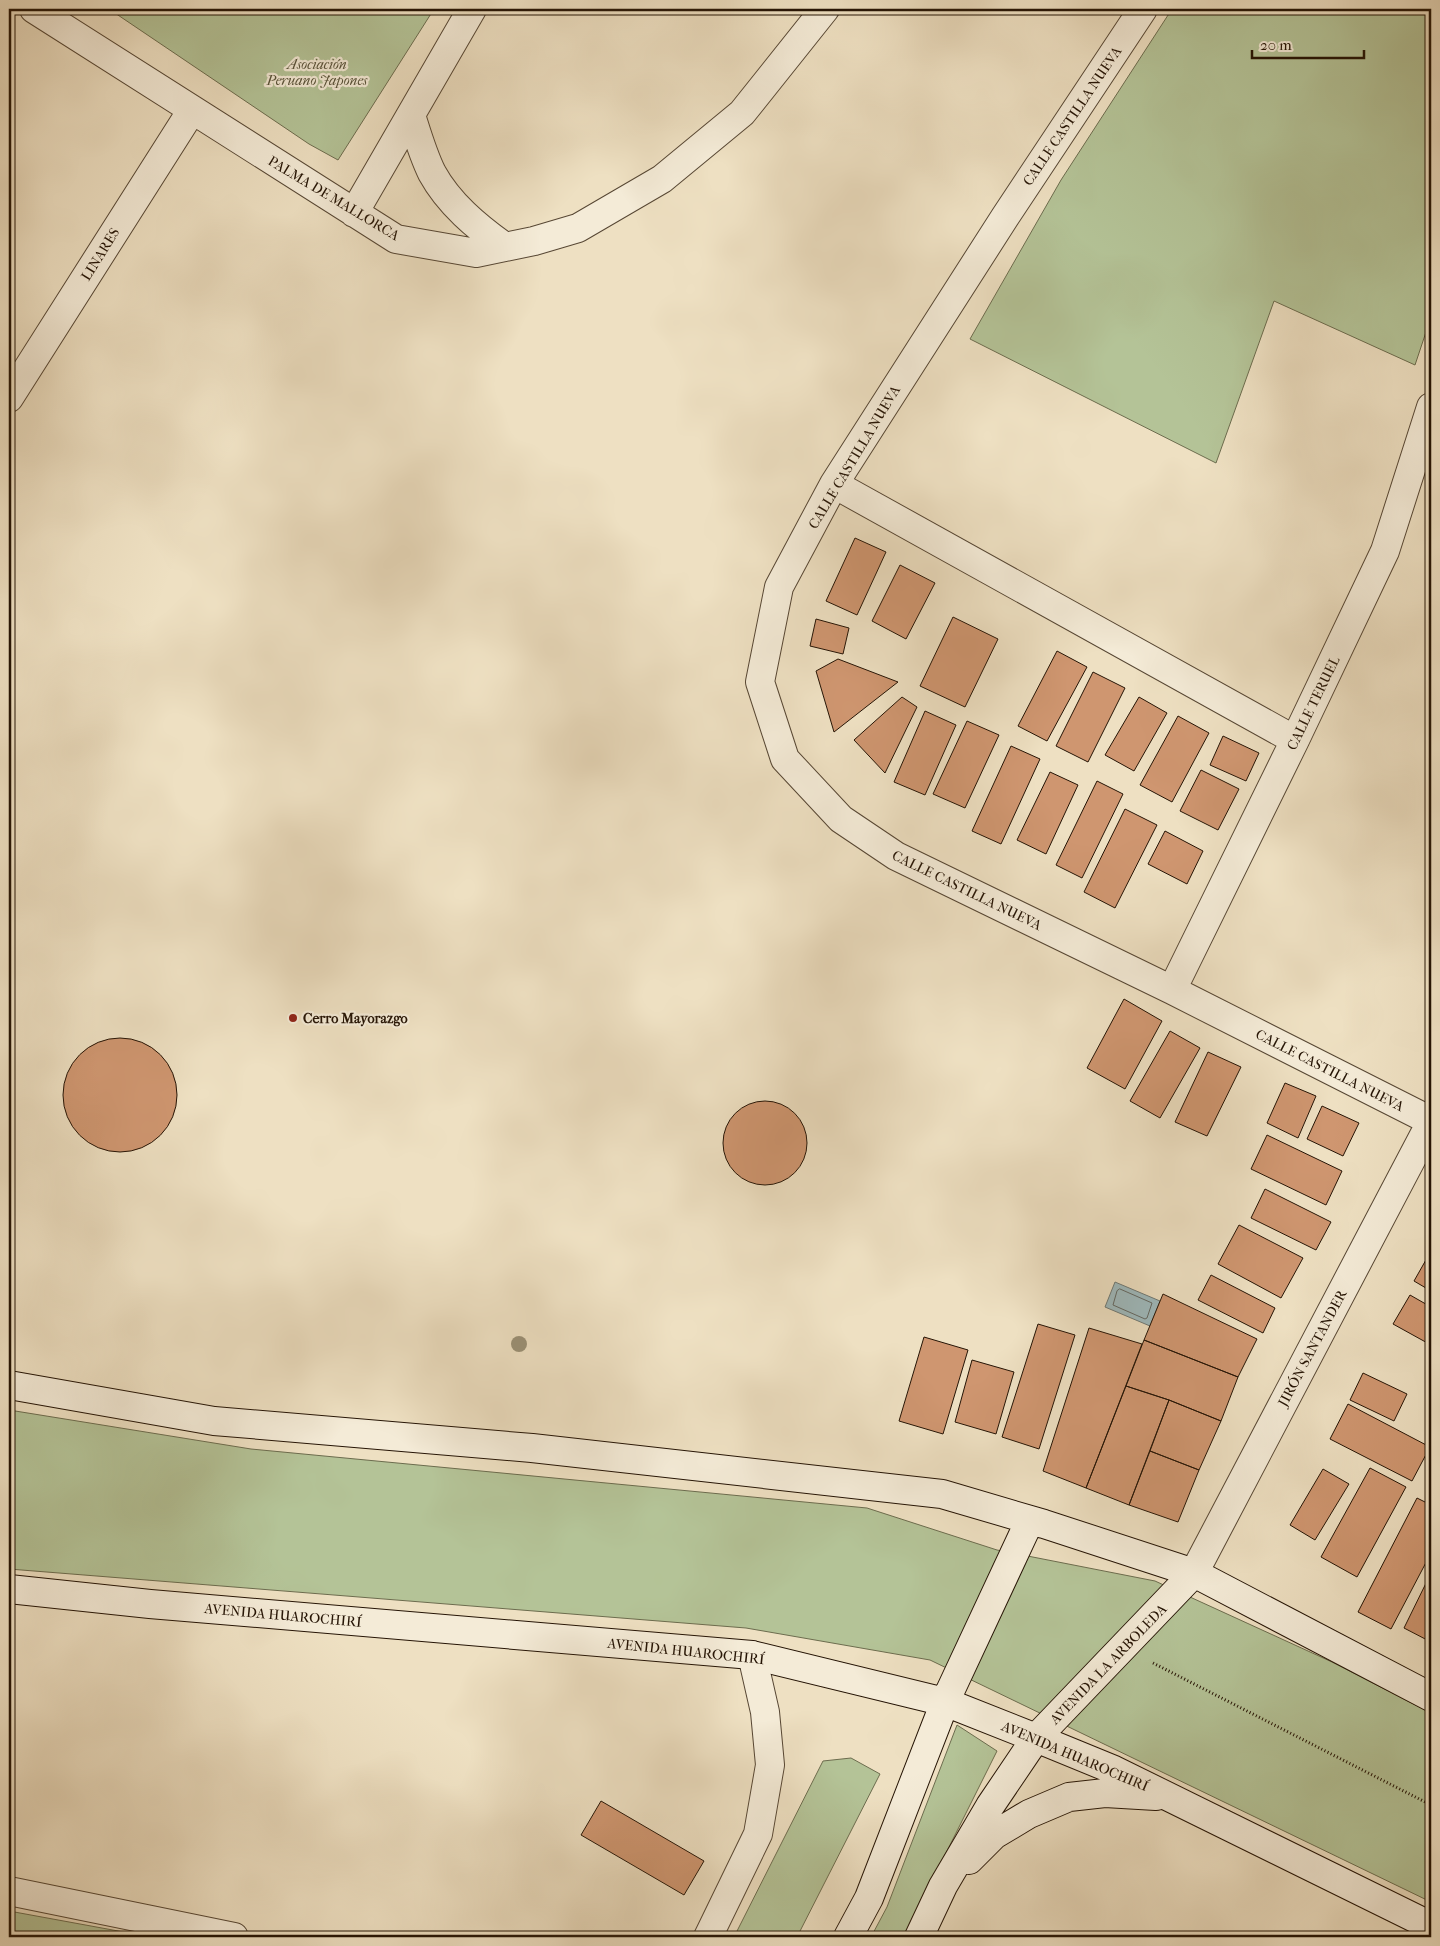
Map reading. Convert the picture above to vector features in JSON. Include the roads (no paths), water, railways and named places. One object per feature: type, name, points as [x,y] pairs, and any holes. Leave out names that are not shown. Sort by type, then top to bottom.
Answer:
[{"type":"street","name":"PALMA DE MALLORCA","points":[[34,9],[396,239],[476,253],[534,241],[578,228],[662,179],[742,113],[825,9]]},
{"type":"street","points":[[354,213],[472,9]]},
{"type":"street","name":"CALLE CASTILLA NUEVA","points":[[1143,9],[1005,217],[834,484],[779,587],[760,682],[785,758],[841,819],[896,856],[1172,990],[1431,1122]]},
{"type":"street","name":"LINARES","points":[[9,398],[192,110]]},
{"type":"street","points":[[411,115],[421,148],[433,174],[462,212],[479,228],[505,247]]},
{"type":"street","name":"CALLE TERUEL","points":[[1172,990],[1295,740],[1385,551],[1431,407]]},
{"type":"street","points":[[834,484],[1295,740]]},
{"type":"street","name":"JIRÓN SANTANDER","points":[[1194,1573],[1431,1122]]},
{"type":"street","points":[[9,1385],[214,1421],[532,1448],[942,1494],[1030,1520],[1194,1573],[1431,1697]]},
{"type":"street","points":[[848,1937],[869,1898],[945,1702],[1030,1520]]},
{"type":"street","name":"AVENIDA LA ARBOLEDA","points":[[919,1937],[943,1886],[990,1806],[1036,1738],[1194,1573]]},
{"type":"street","name":"AVENIDA HUAROCHIRÍ","points":[[9,1589],[160,1605],[752,1655],[945,1702],[1036,1738],[1114,1770],[1431,1926]]},
{"type":"street","points":[[708,1937],[758,1834],[770,1765],[765,1712],[752,1655]]},
{"type":"street","points":[[943,1886],[994,1835],[1029,1814],[1069,1797],[1105,1793],[1168,1797]]},
{"type":"street","points":[[9,1891],[234,1937]]},
{"type":"water","points":[[1115,1282],[1160,1301],[1150,1326],[1105,1307]]},
{"type":"place","name":"Cerro Mayorazgo","points":[[293,1018]]},
{"type":"park label","name":"Asociación Peruano Japones","points":[[317,72]]}]
